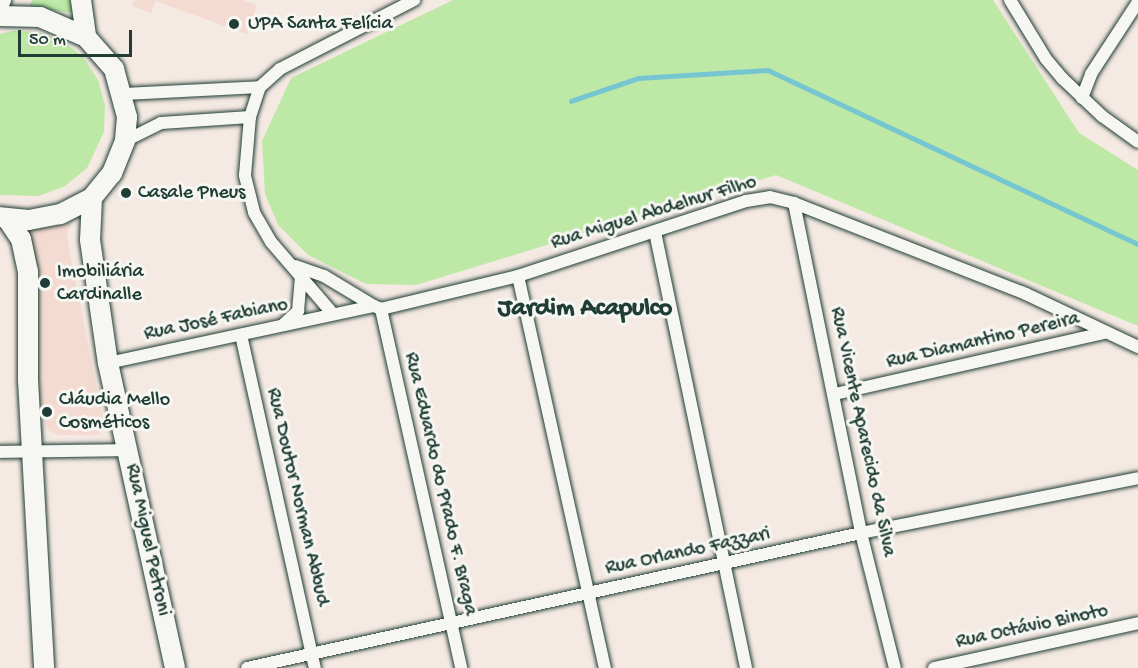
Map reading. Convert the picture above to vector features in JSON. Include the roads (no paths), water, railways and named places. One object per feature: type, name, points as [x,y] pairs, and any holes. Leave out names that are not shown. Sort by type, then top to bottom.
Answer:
[{"type":"main road","points":[[0,14],[26,0]]},
{"type":"main road","points":[[81,0],[86,37]]},
{"type":"main road","points":[[0,14],[40,17],[86,37],[114,69],[124,93],[125,141],[112,173],[92,198],[60,214],[4,219]]},
{"type":"main road","name":"Rua Miguel Petroni","points":[[92,198],[90,240],[108,363],[175,668]]},
{"type":"main road","points":[[4,219],[21,239],[28,272],[33,452],[44,668]]},
{"type":"street","points":[[0,14],[5,0]]},
{"type":"street","points":[[124,93],[260,87],[304,54],[414,0]]},
{"type":"street","points":[[1010,0],[1046,59],[1082,98],[1138,142]]},
{"type":"street","points":[[1082,98],[1091,74],[1138,2]]},
{"type":"street","points":[[260,87],[250,117],[245,175],[254,212],[271,242],[301,273],[333,314]]},
{"type":"street","points":[[125,141],[161,123],[250,117]]},
{"type":"street","name":"Rua Miguel Abdelnur Filho","points":[[333,314],[378,307],[518,276],[746,201],[770,197],[794,202],[1026,294],[1138,348]]},
{"type":"street","name":"Rua Vicente Aparecido da Silva","points":[[794,202],[835,394],[861,533],[895,668]]},
{"type":"street","points":[[655,231],[746,668]]},
{"type":"street","points":[[290,264],[324,276],[378,307]]},
{"type":"street","points":[[283,326],[298,311],[303,287],[301,273]]},
{"type":"street","points":[[518,276],[605,668]]},
{"type":"street","name":"Rua Eduardo do Prado F. Braga","points":[[378,307],[461,668]]},
{"type":"street","name":"Rua José Fabiano","points":[[108,363],[333,314]]},
{"type":"street","name":"Rua Diamantino Pereira","points":[[835,394],[1104,333]]},
{"type":"street","name":"Rua Doutor Norman Abbud","points":[[241,335],[315,668]]},
{"type":"street","points":[[0,452],[128,450]]},
{"type":"street","name":"Rua Orlando Fazzari","points":[[247,668],[861,533],[1138,478]]},
{"type":"street","name":"Rua Octávio Binoto","points":[[933,668],[1138,623]]},
{"type":"waterway","points":[[571,101],[638,78],[768,70],[1138,244]]},
{"type":"place","name":"UPA Santa Felícia","points":[[234,24]]},
{"type":"place","name":"Casale Pneus","points":[[126,193]]},
{"type":"place","name":"Imobiliária Cardinalle","points":[[45,283]]},
{"type":"place","name":"Cláudia Mello Cosméticos","points":[[47,412]]},
{"type":"district","name":"Jardim Acapulco","points":[[585,310]]}]
